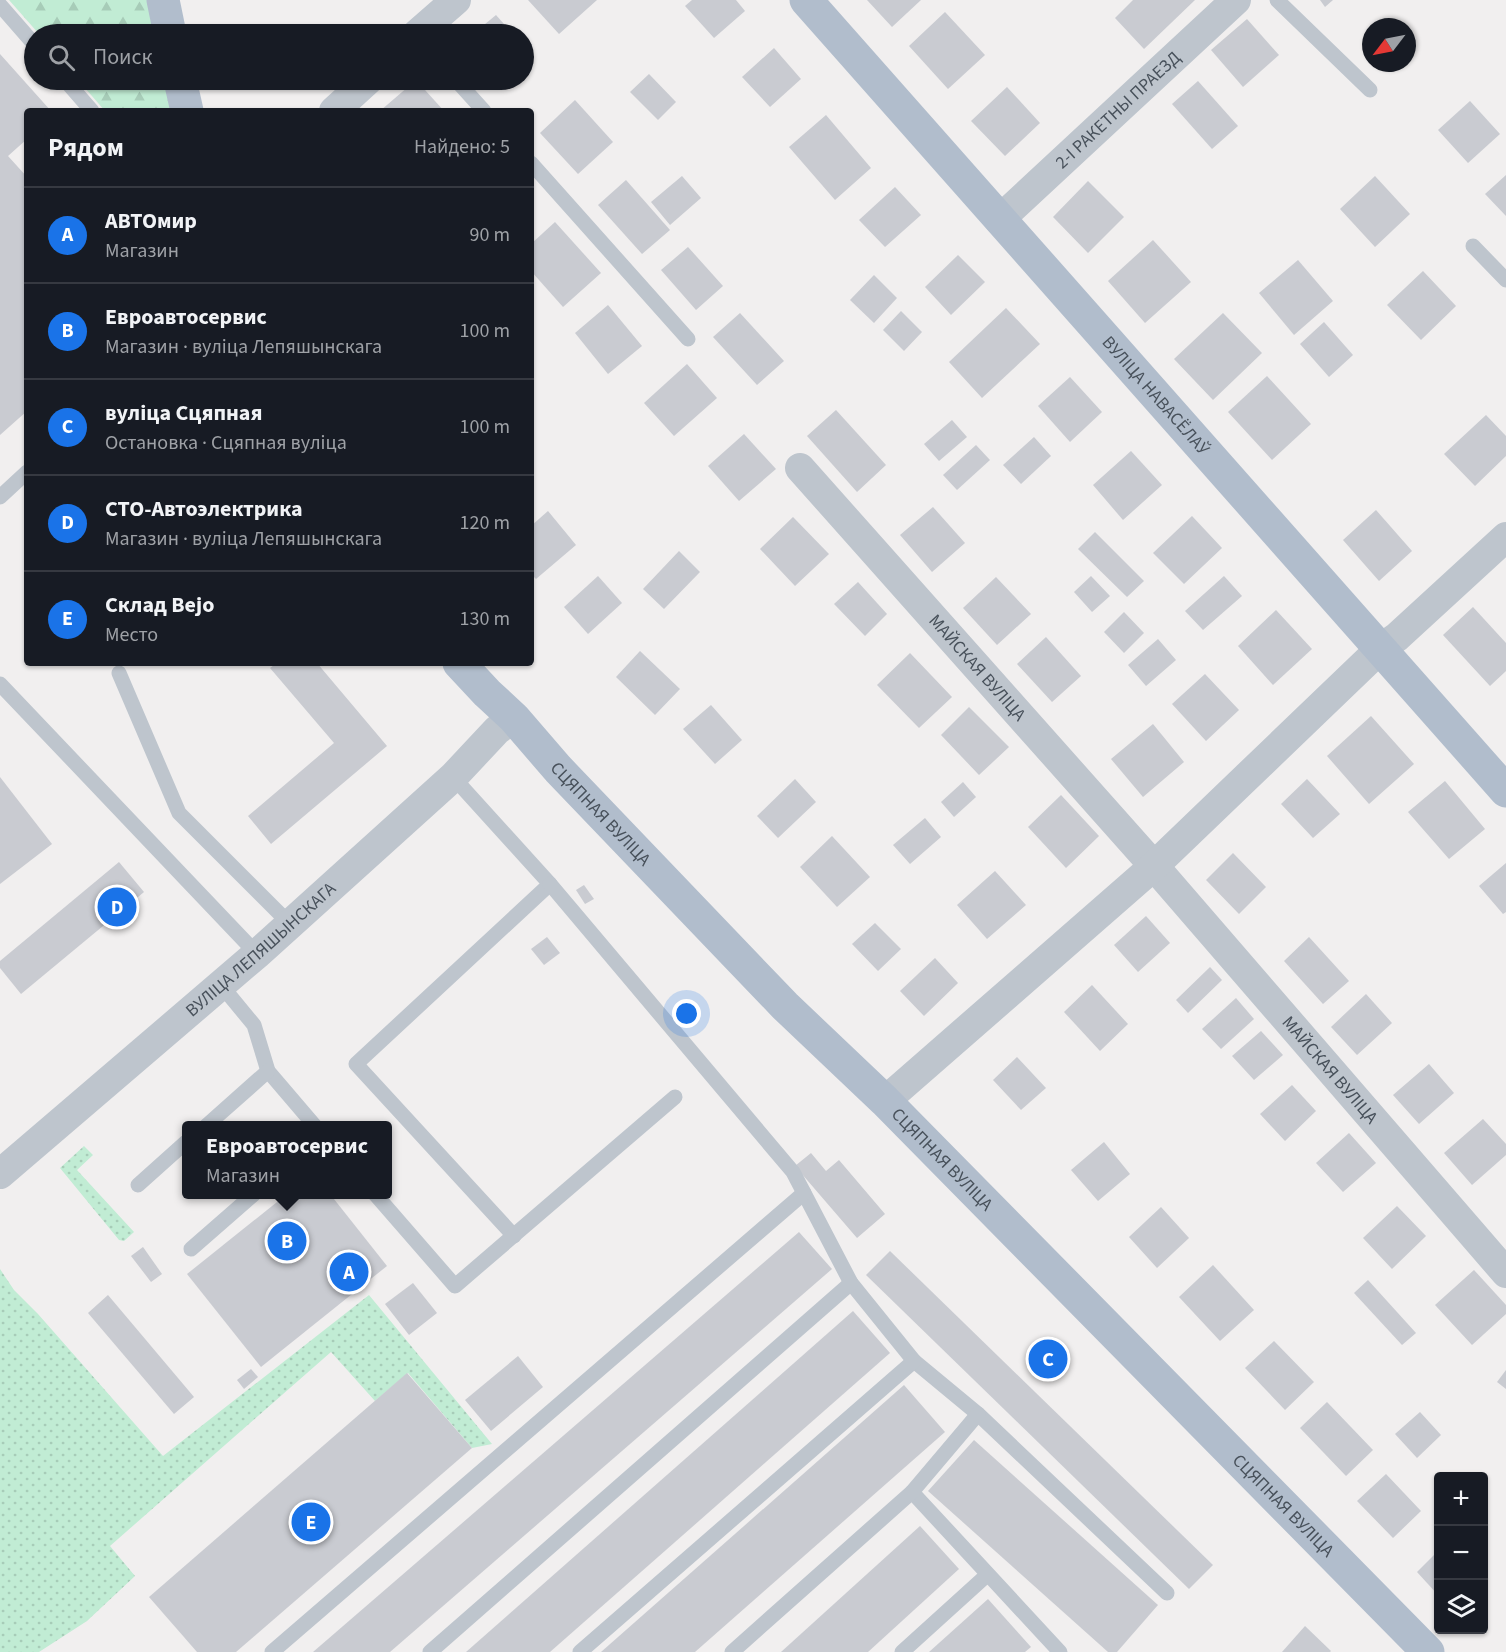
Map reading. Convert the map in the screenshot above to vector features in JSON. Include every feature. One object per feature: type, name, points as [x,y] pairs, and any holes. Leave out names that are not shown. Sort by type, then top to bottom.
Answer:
[{"type":"main road","points":[[163,0],[168,24]]},
{"type":"main road","name":"ВУЛІЦА НАВАСЁЛАЎ","points":[[806,0],[1506,791]]},
{"type":"main road","points":[[182,90],[186,108]]},
{"type":"main road","name":"СЦЯПНАЯ ВУЛІЦА","points":[[462,666],[514,718],[558,769],[785,1006],[885,1101],[1428,1652]]},
{"type":"street","points":[[428,24],[456,0]]},
{"type":"street","name":"2-І РАКЕТНЫ ПРАЕЗД","points":[[999,220],[1236,0]]},
{"type":"street","points":[[337,108],[357,90]]},
{"type":"street","name":"МАЙСКАЯ ВУЛІЦА","points":[[800,468],[1154,866],[1506,1273]]},
{"type":"street","points":[[885,1101],[1154,866],[1380,649],[1397,637],[1506,537]]},
{"type":"street","name":"ВУЛІЦА ЛЕПЯШЫНСКАГА","points":[[0,1174],[257,954],[453,777],[497,730],[514,718]]},
{"type":"lane","points":[[1277,0],[1370,90]]},
{"type":"lane","points":[[0,4],[24,32]]},
{"type":"lane","points":[[74,90],[89,108]]},
{"type":"lane","points":[[465,90],[481,108]]},
{"type":"lane","points":[[534,166],[688,339]]},
{"type":"lane","points":[[1473,246],[1506,280]]},
{"type":"lane","points":[[0,497],[24,475]]},
{"type":"lane","points":[[119,673],[179,813],[290,924]]},
{"type":"lane","points":[[0,684],[257,954]]},
{"type":"lane","points":[[453,777],[550,884],[793,1172],[851,1283],[914,1361],[978,1414],[1167,1593]]},
{"type":"lane","points":[[514,1236],[356,1064],[550,884]]},
{"type":"lane","points":[[221,985],[254,1025],[268,1071],[312,1121]]},
{"type":"lane","points":[[211,1121],[268,1071]]},
{"type":"lane","points":[[379,1199],[454,1287],[675,1097]]},
{"type":"lane","points":[[138,1185],[182,1146]]},
{"type":"lane","points":[[272,1652],[804,1193]]},
{"type":"lane","points":[[191,1249],[248,1199]]},
{"type":"lane","points":[[430,1652],[851,1283]]},
{"type":"lane","points":[[580,1652],[914,1361]]},
{"type":"lane","points":[[732,1652],[912,1492],[978,1414]]},
{"type":"lane","points":[[912,1492],[1053,1650]]},
{"type":"lane","points":[[902,1652],[987,1575]]},
{"type":"green space","points":[[9,0],[151,0],[156,24],[30,24]]},
{"type":"green space","points":[[87,90],[170,90],[173,108],[102,108]]},
{"type":"green space","points":[[84,1146],[93,1155],[77,1170],[134,1232],[124,1241],[119,1240],[60,1168]]},
{"type":"green space","points":[[0,1269],[14,1290],[38,1314],[163,1456],[369,1295],[492,1444],[472,1448],[408,1373],[375,1401],[331,1352],[110,1546],[135,1576],[87,1621],[39,1652],[0,1652]]},
{"type":"building","points":[[528,0],[597,0],[559,34]]},
{"type":"building","points":[[692,0],[736,0],[745,11],[714,38],[685,6]]},
{"type":"building","points":[[867,0],[921,0],[892,27]]},
{"type":"building","points":[[1133,0],[1195,0],[1144,49],[1115,18]]},
{"type":"building","points":[[1320,0],[1333,0],[1325,7]]},
{"type":"building","points":[[945,12],[985,55],[948,89],[909,46]]},
{"type":"building","points":[[496,15],[504,24],[485,24]]},
{"type":"building","points":[[1247,19],[1279,55],[1243,87],[1211,50]]},
{"type":"building","points":[[774,48],[801,79],[770,107],[742,77]]},
{"type":"building","points":[[0,54],[24,81],[24,90],[32,90],[48,108],[24,108],[24,142],[8,156],[24,174],[24,414],[0,435]]},
{"type":"building","points":[[649,74],[676,102],[658,120],[630,92]]},
{"type":"building","points":[[1198,81],[1238,126],[1212,149],[1172,104]]},
{"type":"building","points":[[1007,87],[1040,123],[1005,156],[971,121]]},
{"type":"building","points":[[404,90],[425,90],[441,108],[383,108]]},
{"type":"building","points":[[575,100],[613,142],[578,174],[540,133]]},
{"type":"building","points":[[1470,101],[1500,134],[1468,163],[1438,130]]},
{"type":"building","points":[[826,115],[871,168],[835,200],[789,147]]},
{"type":"building","points":[[1506,175],[1506,216],[1485,194]]},
{"type":"building","points":[[682,176],[701,198],[670,225],[651,202]]},
{"type":"building","points":[[1375,176],[1410,214],[1375,247],[1340,209]]},
{"type":"building","points":[[626,180],[670,230],[642,254],[598,205]]},
{"type":"building","points":[[1088,181],[1124,217],[1088,253],[1053,217]]},
{"type":"building","points":[[895,187],[921,215],[885,247],[859,220]]},
{"type":"building","points":[[555,222],[601,273],[563,307],[534,274],[534,241]]},
{"type":"building","points":[[1153,240],[1191,282],[1145,323],[1108,281]]},
{"type":"building","points":[[688,247],[723,286],[696,310],[661,270]]},
{"type":"building","points":[[958,255],[985,282],[951,315],[925,287]]},
{"type":"building","points":[[1298,260],[1333,301],[1294,335],[1259,293]]},
{"type":"building","points":[[1423,271],[1456,306],[1421,340],[1387,305]]},
{"type":"building","points":[[874,275],[897,298],[874,323],[850,300]]},
{"type":"building","points":[[608,305],[642,346],[608,374],[575,333]]},
{"type":"building","points":[[1006,308],[1040,344],[982,398],[949,362]]},
{"type":"building","points":[[901,311],[922,332],[904,351],[883,330]]},
{"type":"building","points":[[740,313],[784,361],[757,385],[713,337]]},
{"type":"building","points":[[1223,313],[1262,353],[1213,400],[1174,359]]},
{"type":"building","points":[[1324,322],[1353,355],[1329,377],[1300,344]]},
{"type":"building","points":[[687,364],[717,398],[674,436],[644,403]]},
{"type":"building","points":[[1267,376],[1311,424],[1272,460],[1228,412]]},
{"type":"building","points":[[1070,377],[1102,412],[1070,442],[1038,406]]},
{"type":"building","points":[[836,410],[886,465],[857,492],[807,436]]},
{"type":"building","points":[[1486,415],[1506,436],[1506,456],[1475,486],[1444,454]]},
{"type":"building","points":[[952,420],[967,437],[939,461],[924,444]]},
{"type":"building","points":[[744,434],[776,469],[739,501],[708,466]]},
{"type":"building","points":[[1034,437],[1051,456],[1021,484],[1003,465]]},
{"type":"building","points":[[976,445],[990,460],[957,490],[943,475]]},
{"type":"building","points":[[1131,451],[1162,485],[1123,520],[1093,485]]},
{"type":"building","points":[[933,507],[965,543],[932,572],[900,535]]},
{"type":"building","points":[[1376,510],[1412,551],[1379,581],[1343,540]]},
{"type":"building","points":[[548,511],[576,545],[536,579],[534,577],[534,523]]},
{"type":"building","points":[[1192,516],[1222,548],[1184,584],[1153,553]]},
{"type":"building","points":[[793,517],[829,554],[795,586],[760,549]]},
{"type":"building","points":[[1095,532],[1144,581],[1127,597],[1078,549]]},
{"type":"building","points":[[679,551],[700,572],[664,609],[643,589]]},
{"type":"building","points":[[598,576],[622,603],[588,634],[564,607]]},
{"type":"building","points":[[1091,576],[1110,596],[1092,612],[1074,592]]},
{"type":"building","points":[[1224,576],[1242,596],[1203,630],[1185,611]]},
{"type":"building","points":[[996,577],[1031,614],[997,645],[963,608]]},
{"type":"building","points":[[858,582],[887,614],[865,636],[834,604]]},
{"type":"building","points":[[1473,607],[1506,643],[1506,671],[1490,686],[1443,635]]},
{"type":"building","points":[[1276,610],[1312,649],[1273,685],[1238,646]]},
{"type":"building","points":[[1124,612],[1144,633],[1124,653],[1104,632]]},
{"type":"building","points":[[1046,637],[1081,676],[1052,702],[1017,664]]},
{"type":"building","points":[[1158,639],[1176,660],[1146,686],[1128,665]]},
{"type":"building","points":[[640,651],[680,689],[655,715],[616,677]]},
{"type":"building","points":[[910,653],[952,697],[919,728],[877,685]]},
{"type":"building","points":[[273,666],[320,666],[387,746],[271,844],[248,816],[334,743],[270,668]]},
{"type":"building","points":[[1205,674],[1239,710],[1206,741],[1172,704]]},
{"type":"building","points":[[711,705],[742,740],[715,764],[683,729]]},
{"type":"building","points":[[969,707],[1009,747],[979,775],[941,735]]},
{"type":"building","points":[[1371,716],[1414,764],[1369,804],[1327,756]]},
{"type":"building","points":[[1153,724],[1184,762],[1143,797],[1111,759]]},
{"type":"building","points":[[0,777],[52,844],[0,884]]},
{"type":"building","points":[[795,779],[816,802],[778,838],[757,816]]},
{"type":"building","points":[[1307,779],[1340,814],[1313,838],[1281,804]]},
{"type":"building","points":[[1445,781],[1485,829],[1449,859],[1408,812]]},
{"type":"building","points":[[963,782],[976,797],[954,817],[941,802]]},
{"type":"building","points":[[1061,795],[1099,836],[1066,868],[1028,827]]},
{"type":"building","points":[[925,818],[941,837],[910,864],[893,845]]},
{"type":"building","points":[[832,836],[870,877],[837,907],[800,867]]},
{"type":"building","points":[[1233,853],[1266,887],[1239,914],[1206,880]]},
{"type":"building","points":[[119,862],[144,892],[21,994],[0,968],[0,961]]},
{"type":"building","points":[[1506,863],[1506,912],[1503,914],[1479,886]]},
{"type":"building","points":[[995,871],[1026,905],[987,939],[957,905]]},
{"type":"building","points":[[584,885],[594,899],[585,904],[576,890]]},
{"type":"building","points":[[1146,916],[1170,943],[1138,972],[1114,945]]},
{"type":"building","points":[[875,923],[901,949],[878,971],[852,944]]},
{"type":"building","points":[[547,937],[560,953],[544,965],[531,949]]},
{"type":"building","points":[[1309,937],[1349,981],[1323,1004],[1284,961]]},
{"type":"building","points":[[935,958],[958,983],[924,1016],[900,991]]},
{"type":"building","points":[[1210,967],[1222,980],[1188,1013],[1176,1000]]},
{"type":"building","points":[[1092,985],[1128,1024],[1100,1051],[1064,1012]]},
{"type":"building","points":[[1366,994],[1392,1023],[1357,1055],[1331,1027]]},
{"type":"building","points":[[1236,998],[1254,1019],[1221,1049],[1202,1029]]},
{"type":"building","points":[[1261,1031],[1283,1055],[1254,1080],[1232,1056]]},
{"type":"building","points":[[1017,1057],[1046,1088],[1021,1110],[993,1080]]},
{"type":"building","points":[[1429,1064],[1454,1093],[1419,1124],[1393,1095]]},
{"type":"building","points":[[1292,1085],[1316,1111],[1285,1141],[1260,1114]]},
{"type":"building","points":[[1483,1119],[1506,1144],[1506,1155],[1472,1185],[1444,1153]]},
{"type":"building","points":[[1349,1133],[1376,1163],[1343,1192],[1316,1163]]},
{"type":"building","points":[[1104,1142],[1130,1174],[1098,1201],[1071,1170]]},
{"type":"building","points":[[811,1153],[826,1171],[839,1160],[885,1214],[857,1238],[795,1166]]},
{"type":"building","points":[[281,1199],[334,1199],[387,1266],[261,1367],[187,1274]]},
{"type":"building","points":[[1397,1206],[1426,1236],[1392,1269],[1363,1238]]},
{"type":"building","points":[[1161,1207],[1189,1238],[1157,1268],[1129,1237]]},
{"type":"building","points":[[799,1232],[832,1269],[390,1652],[313,1652]]},
{"type":"building","points":[[143,1247],[162,1274],[151,1282],[131,1256]]},
{"type":"building","points":[[890,1251],[1213,1565],[1189,1589],[866,1275]]},
{"type":"building","points":[[1213,1265],[1254,1310],[1220,1341],[1179,1297]]},
{"type":"building","points":[[1474,1270],[1506,1305],[1506,1314],[1472,1345],[1435,1305]]},
{"type":"building","points":[[1368,1280],[1416,1333],[1402,1345],[1354,1293]]},
{"type":"building","points":[[413,1283],[437,1313],[409,1335],[385,1304]]},
{"type":"building","points":[[108,1295],[194,1397],[174,1414],[88,1313]]},
{"type":"building","points":[[853,1311],[890,1353],[550,1652],[466,1652]]},
{"type":"building","points":[[1274,1341],[1314,1382],[1285,1410],[1245,1368]]},
{"type":"building","points":[[518,1356],[543,1387],[491,1431],[465,1400]]},
{"type":"building","points":[[251,1369],[258,1377],[244,1389],[237,1380]]},
{"type":"building","points":[[1506,1370],[1506,1389],[1497,1382]]},
{"type":"building","points":[[407,1373],[472,1448],[236,1652],[197,1652],[149,1597]]},
{"type":"building","points":[[904,1385],[945,1432],[695,1652],[601,1652]]},
{"type":"building","points":[[1327,1402],[1373,1450],[1346,1476],[1300,1428]]},
{"type":"building","points":[[1420,1412],[1441,1435],[1417,1458],[1395,1434]]},
{"type":"building","points":[[974,1440],[1158,1605],[1117,1652],[1108,1652],[928,1491]]},
{"type":"building","points":[[1386,1474],[1421,1511],[1393,1538],[1357,1501]]},
{"type":"building","points":[[920,1526],[959,1569],[868,1652],[781,1652]]},
{"type":"building","points":[[1434,1555],[1434,1591],[1417,1572]]},
{"type":"building","points":[[988,1599],[1031,1647],[1025,1652],[929,1652]]},
{"type":"building","points":[[1305,1626],[1331,1651],[1330,1652],[1282,1652]]},
{"type":"place","name":"СТО-Автоэлектрика","points":[[117,907]]},
{"type":"place","name":"Евроавтосервис","points":[[287,1241]]},
{"type":"place","name":"АВТОмир","points":[[349,1272]]},
{"type":"place","name":"вуліца Сцяпная","points":[[1048,1359]]},
{"type":"place","name":"Склад Bejo","points":[[311,1522]]}]
